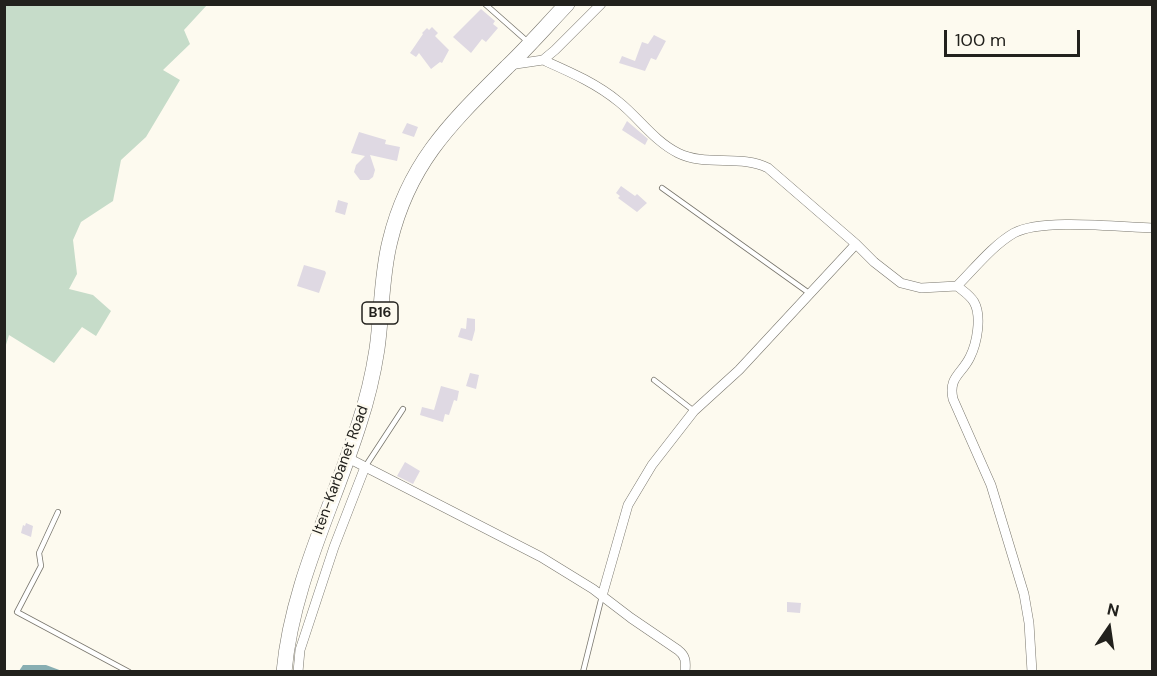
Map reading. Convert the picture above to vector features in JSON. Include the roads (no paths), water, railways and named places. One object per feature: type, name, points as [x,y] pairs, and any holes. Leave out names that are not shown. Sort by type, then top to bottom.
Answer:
[{"type":"main road","name":"Iten-Karbanet Road","points":[[284,672],[286,641],[298,596],[366,401],[376,350],[389,244],[403,198],[431,149],[459,115],[567,4]]},
{"type":"street","points":[[509,65],[543,60],[601,4]]},
{"type":"street","points":[[543,60],[595,84],[621,104],[658,139],[680,154],[721,162],[756,162],[768,168],[901,283],[921,288],[957,286],[1000,243],[1024,228],[1053,225],[1152,228]]},
{"type":"street","points":[[602,596],[628,505],[652,465],[694,411],[739,370],[856,243]]},
{"type":"street","points":[[957,286],[974,301],[978,312],[976,342],[970,359],[955,378],[951,391],[991,485],[1024,594],[1029,623],[1032,672]]},
{"type":"street","points":[[348,458],[541,557],[602,596],[683,654],[686,661],[685,672]]},
{"type":"street","points":[[297,672],[300,650],[334,547],[365,467]]},
{"type":"lane","points":[[485,4],[530,44]]},
{"type":"lane","points":[[662,188],[809,293]]},
{"type":"lane","points":[[654,380],[694,411]]},
{"type":"lane","points":[[365,467],[403,409]]},
{"type":"lane","points":[[58,512],[39,553],[41,566],[17,612],[129,672]]},
{"type":"lane","points":[[583,672],[602,596]]},
{"type":"water","points":[[23,665],[46,665],[62,671],[19,671]]}]
